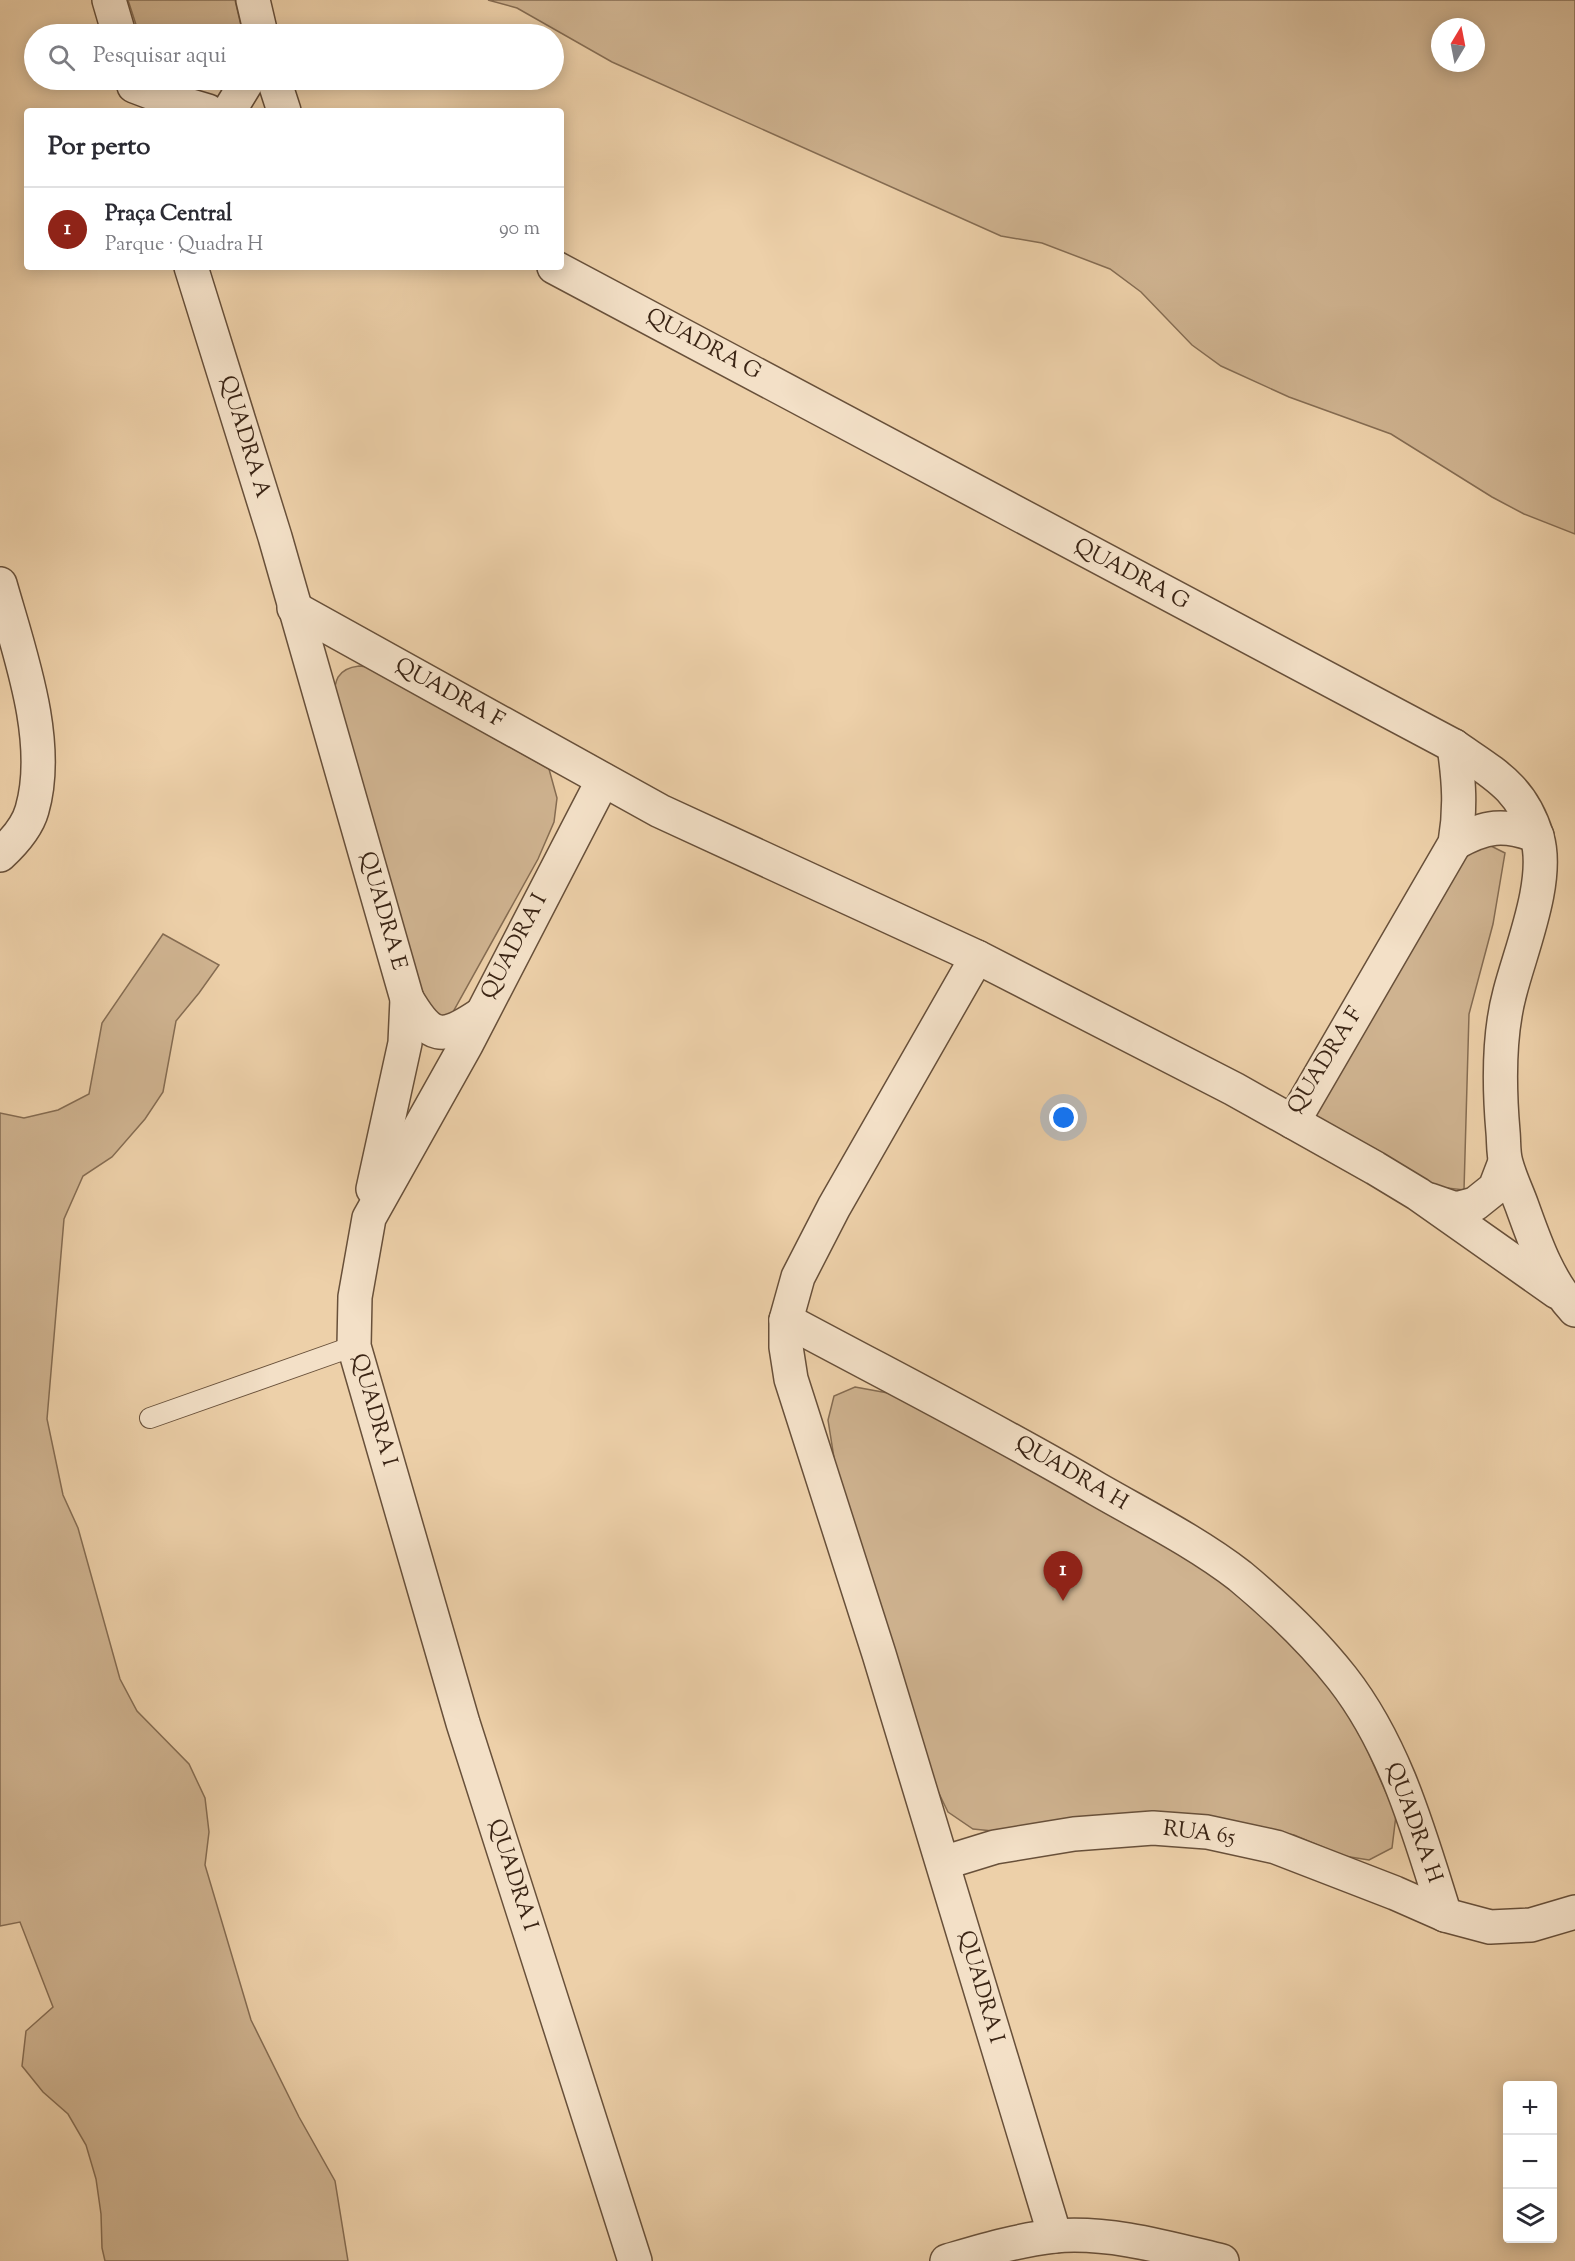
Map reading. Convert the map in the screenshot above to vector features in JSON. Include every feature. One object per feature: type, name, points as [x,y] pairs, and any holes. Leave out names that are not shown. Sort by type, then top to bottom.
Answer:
[{"type":"street","points":[[109,0],[116,24]]},
{"type":"street","points":[[253,0],[259,24]]},
{"type":"street","points":[[231,108],[242,90]]},
{"type":"street","points":[[277,90],[283,108]]},
{"type":"street","points":[[136,92],[198,108]]},
{"type":"street","name":"QUADRA A","points":[[192,270],[275,537],[294,608]]},
{"type":"street","name":"QUADRA G","points":[[560,270],[1454,746],[1509,784],[1526,808],[1537,836],[1540,848],[1540,882],[1509,996],[1503,1037],[1500,1096],[1505,1162]]},
{"type":"street","points":[[0,584],[27,679],[36,733],[39,771],[31,812],[15,841],[0,855]]},
{"type":"street","name":"QUADRA F","points":[[294,608],[603,780]]},
{"type":"street","name":"QUADRA E","points":[[294,608],[407,999],[405,1043],[374,1180],[369,1218]]},
{"type":"street","points":[[323,706],[328,681],[336,664],[345,654],[364,647]]},
{"type":"street","name":"QUADRA F","points":[[977,957],[1234,1089],[1293,1122],[1455,843],[1460,813],[1460,795],[1454,746]]},
{"type":"street","points":[[603,780],[660,811],[977,957],[813,1246],[798,1277],[786,1320]]},
{"type":"street","name":"QUADRA I","points":[[603,780],[460,1055],[369,1218],[355,1297],[354,1346],[463,1723],[635,2261]]},
{"type":"street","points":[[1455,843],[1489,828],[1517,828],[1537,836]]},
{"type":"street","points":[[407,999],[421,1022],[432,1030],[444,1033],[459,1029],[480,1015]]},
{"type":"street","points":[[1293,1122],[1418,1194],[1569,1303]]},
{"type":"street","points":[[1418,1194],[1456,1209],[1475,1204],[1494,1188],[1505,1162]]},
{"type":"street","points":[[1505,1162],[1538,1250],[1569,1303]]},
{"type":"street","name":"QUADRA I","points":[[786,1320],[786,1347],[792,1379],[943,1863],[1055,2236]]},
{"type":"street","name":"QUADRA H","points":[[786,1320],[1046,1459],[1184,1539],[1239,1576],[1286,1617],[1342,1678],[1381,1738],[1410,1803],[1445,1915]]},
{"type":"street","name":"RUA 65","points":[[943,1863],[995,1847],[1074,1834],[1154,1828],[1207,1832],[1276,1847],[1445,1915]]},
{"type":"street","points":[[1445,1915],[1490,1927],[1531,1925],[1575,1912]]},
{"type":"street","points":[[947,2261],[1000,2246],[1055,2236],[1103,2237],[1165,2247],[1222,2261]]},
{"type":"lane","points":[[150,1418],[354,1346]]},
{"type":"shaded area","points":[[128,0],[235,0],[241,24],[136,24]]},
{"type":"shaded area","points":[[488,0],[1575,0],[1575,534],[1524,514],[1492,497],[1391,434],[1289,397],[1221,366],[1192,345],[1141,292],[1110,269],[1042,243],[1001,236],[612,62],[564,35],[564,24],[545,24],[517,8]]},
{"type":"shaded area","points":[[368,667],[549,769],[557,798],[554,822],[538,859],[448,1021],[421,1008],[332,710],[336,680],[339,675],[350,668]]},
{"type":"shaded area","points":[[1483,842],[1505,853],[1493,924],[1469,1014],[1464,1190],[1430,1186],[1308,1119],[1460,856]]},
{"type":"shaded area","points":[[163,934],[219,965],[176,1021],[163,1092],[145,1119],[112,1157],[83,1176],[64,1219],[47,1419],[63,1495],[78,1528],[120,1679],[137,1711],[189,1764],[205,1798],[209,1832],[205,1865],[251,2020],[299,2117],[335,2181],[348,2261],[105,2261],[96,2179],[86,2145],[68,2114],[43,2092],[22,2066],[26,2031],[53,2007],[20,1922],[0,1926],[0,1113],[24,1118],[58,1110],[89,1094],[102,1023]]},
{"type":"shaded area","points":[[855,1387],[888,1393],[994,1443],[1216,1571],[1279,1631],[1337,1696],[1364,1743],[1396,1815],[1392,1848],[1369,1860],[1344,1856],[1294,1835],[1226,1820],[1003,1832],[973,1829],[948,1812],[932,1779],[835,1464],[828,1420],[834,1396]]},
{"type":"place","name":"Praça Central","points":[[1063,1601]]}]
